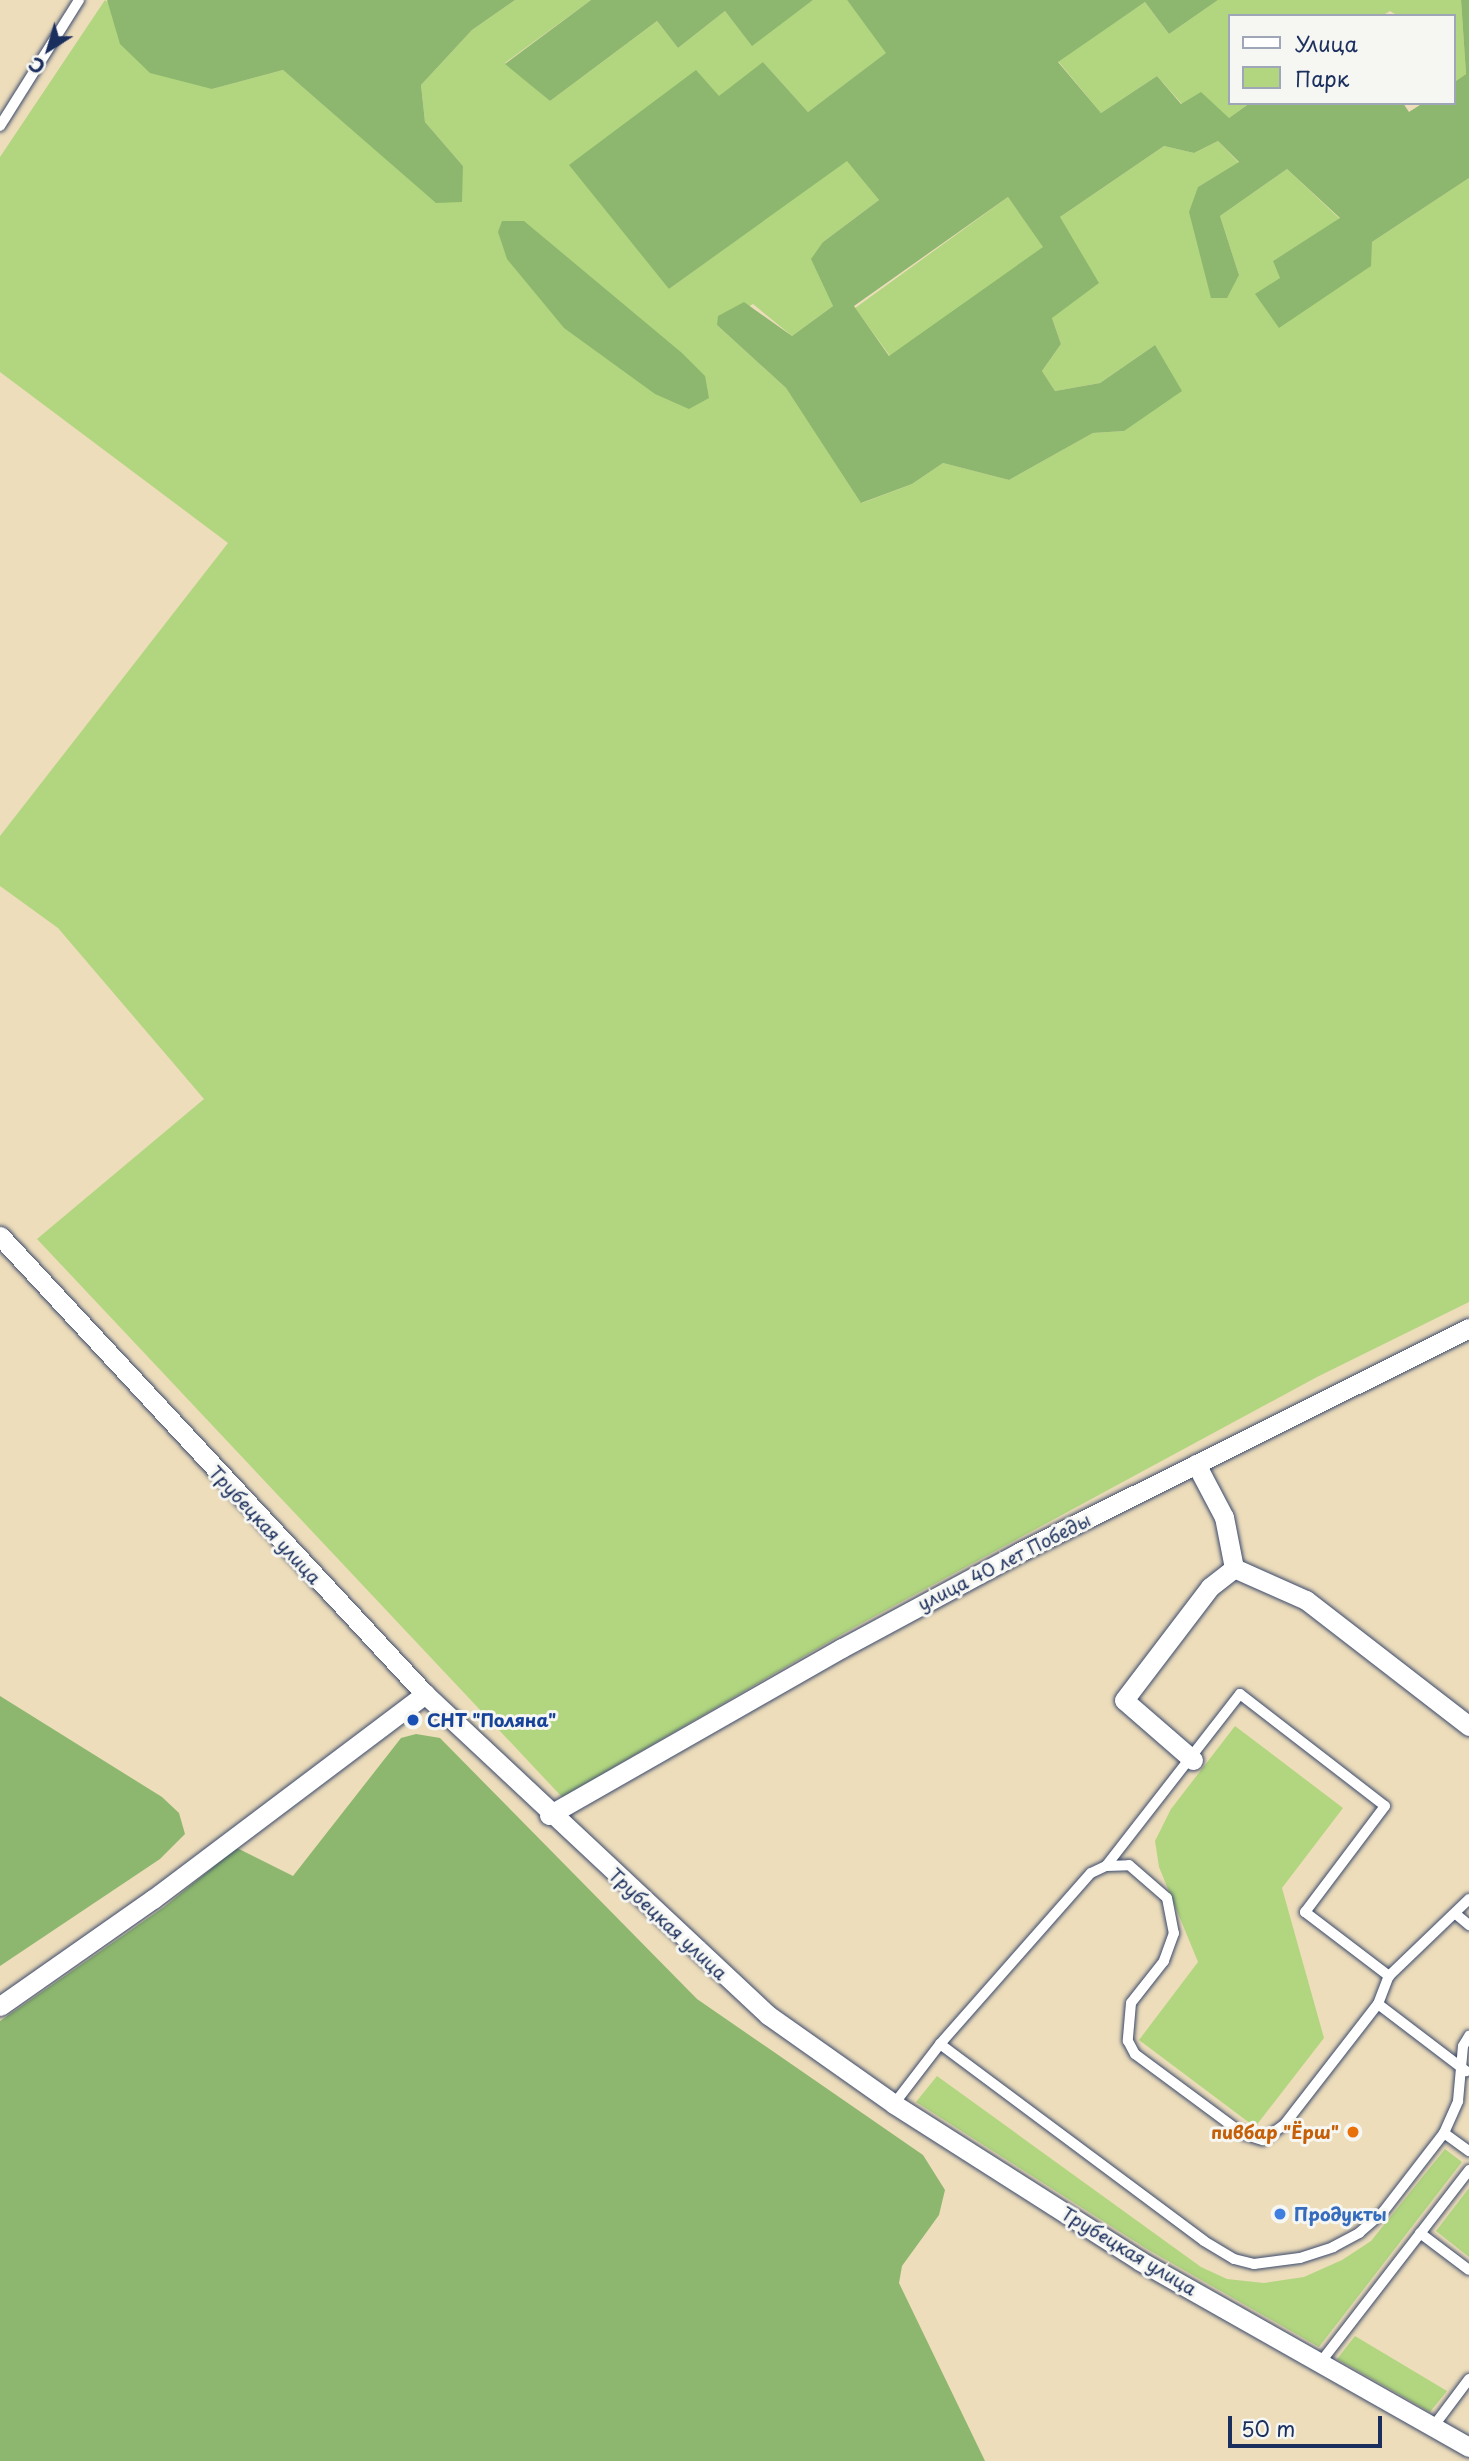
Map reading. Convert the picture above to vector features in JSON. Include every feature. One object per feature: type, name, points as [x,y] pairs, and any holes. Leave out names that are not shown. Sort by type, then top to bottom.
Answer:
[{"type":"street","name":"Трубецкая улица","points":[[1,1240],[425,1694],[549,1815],[768,2015],[894,2104],[1140,2260],[1469,2447]]},
{"type":"street","name":"улица 40 лет Победы","points":[[549,1815],[854,1641],[1196,1464],[1469,1328]]},
{"type":"street","points":[[1196,1464],[1224,1517],[1234,1568]]},
{"type":"street","points":[[1234,1568],[1306,1600],[1469,1726]]},
{"type":"street","points":[[1193,1759],[1124,1700],[1210,1587],[1234,1568]]},
{"type":"street","points":[[0,2006],[153,1899],[425,1694]]},
{"type":"lane","points":[[0,126],[79,0]]},
{"type":"lane","points":[[1106,1866],[1193,1759],[1240,1694],[1385,1806],[1305,1912],[1390,1976]]},
{"type":"lane","points":[[894,2104],[940,2044],[1091,1873],[1106,1866],[1129,1865],[1158,1886],[1167,1898],[1174,1933],[1164,1961],[1131,2003],[1128,2040],[1135,2054],[1253,2140],[1263,2140],[1284,2126],[1378,2004],[1390,1976],[1457,1915],[1469,1899]]},
{"type":"lane","points":[[1457,1915],[1469,1925]]},
{"type":"lane","points":[[1378,2004],[1466,2071]]},
{"type":"lane","points":[[940,2044],[1204,2241],[1234,2259],[1254,2264],[1300,2258],[1359,2233],[1401,2192],[1444,2133],[1458,2101],[1466,2071],[1463,2046],[1469,2036]]},
{"type":"lane","points":[[1444,2133],[1469,2151]]},
{"type":"lane","points":[[1320,2363],[1469,2170]]},
{"type":"lane","points":[[1420,2233],[1469,2270]]},
{"type":"lane","points":[[1433,2427],[1469,2379]]},
{"type":"green space","points":[[105,0],[212,89],[283,70],[437,203],[463,166],[425,122],[421,85],[472,30],[515,0],[591,0],[505,63],[550,101],[657,21],[678,48],[725,11],[752,45],[813,0],[847,0],[887,53],[808,112],[763,62],[669,289],[847,160],[879,200],[823,242],[833,306],[792,336],[753,304],[717,325],[786,388],[862,503],[912,484],[943,463],[1009,480],[1093,433],[1124,431],[1155,345],[1100,383],[1055,391],[1042,371],[1061,344],[1052,318],[1060,217],[1164,146],[1194,153],[1218,141],[1239,163],[1198,187],[1239,275],[1220,216],[1287,169],[1340,219],[1273,261],[1372,242],[1469,178],[1469,1302],[1317,1377],[853,1628],[562,1797],[37,1239],[204,1099],[58,928],[0,886],[0,836],[228,543],[0,372],[0,157]]},
{"type":"green space","points":[[107,0],[515,0],[472,30],[421,85],[425,122],[463,166],[462,202],[436,203],[283,70],[212,89],[150,73],[120,44]]},
{"type":"green space","points":[[591,0],[813,0],[752,46],[725,11],[678,48],[657,21],[550,101],[505,64]]},
{"type":"green space","points":[[847,0],[1218,0],[1169,34],[1145,2],[1058,62],[1101,113],[1157,76],[1181,104],[1201,92],[1229,118],[1247,105],[1404,105],[1409,112],[1420,105],[1455,105],[1455,82],[1466,74],[1461,0],[1469,0],[1469,178],[1372,242],[1371,266],[1279,328],[1255,294],[1280,278],[1273,261],[1340,218],[1287,169],[1220,216],[1239,275],[1227,298],[1211,298],[1189,212],[1198,187],[1239,162],[1218,141],[1194,153],[1164,146],[1060,217],[1099,283],[1052,318],[1061,344],[1042,371],[1055,391],[1100,383],[1155,345],[1182,391],[1124,431],[1093,433],[1009,480],[943,463],[912,484],[861,503],[786,388],[717,325],[718,316],[744,302],[792,336],[833,306],[811,259],[823,242],[879,200],[847,161],[669,289],[569,165],[696,70],[719,96],[763,62],[808,112],[886,53]],"holes":[[[1008,197],[1043,247],[889,356],[854,306]]]},
{"type":"green space","points":[[1218,0],[1461,0],[1466,74],[1455,82],[1455,14],[1395,14],[1390,11],[1385,14],[1228,14],[1228,105],[1247,105],[1229,118],[1182,104],[1157,76],[1101,113],[1058,61],[1145,2],[1169,34]]},
{"type":"green space","points":[[1008,197],[1044,247],[892,358],[855,308]]},
{"type":"green space","points":[[502,221],[524,221],[682,353],[705,376],[709,398],[689,409],[655,394],[564,328],[507,259],[498,232]]},
{"type":"green space","points":[[0,1696],[162,1797],[179,1813],[185,1834],[160,1859],[0,1966]]},
{"type":"green space","points":[[1235,1726],[1343,1808],[1282,1888],[1324,2038],[1255,2127],[1139,2040],[1198,1962],[1159,1867],[1155,1841],[1171,1809]]},
{"type":"green space","points":[[416,1734],[440,1738],[697,1999],[923,2155],[945,2190],[939,2215],[902,2266],[899,2283],[985,2461],[0,2461],[0,2021],[164,1907],[237,1848],[293,1876],[401,1738]]},
{"type":"green space","points":[[937,2076],[1201,2267],[1227,2279],[1264,2283],[1304,2277],[1342,2260],[1371,2241],[1445,2149],[1462,2162],[1319,2347],[1147,2249],[916,2102]]},
{"type":"green space","points":[[1469,2188],[1469,2257],[1436,2231]]},
{"type":"green space","points":[[1355,2336],[1447,2391],[1430,2412],[1337,2359]]},
{"type":"place","name":"СНТ \"Поляна\"","points":[[413,1720]]},
{"type":"place","name":"пивбар \"Ёрш\"","points":[[1353,2132]]},
{"type":"place","name":"Продукты","points":[[1280,2214]]}]
